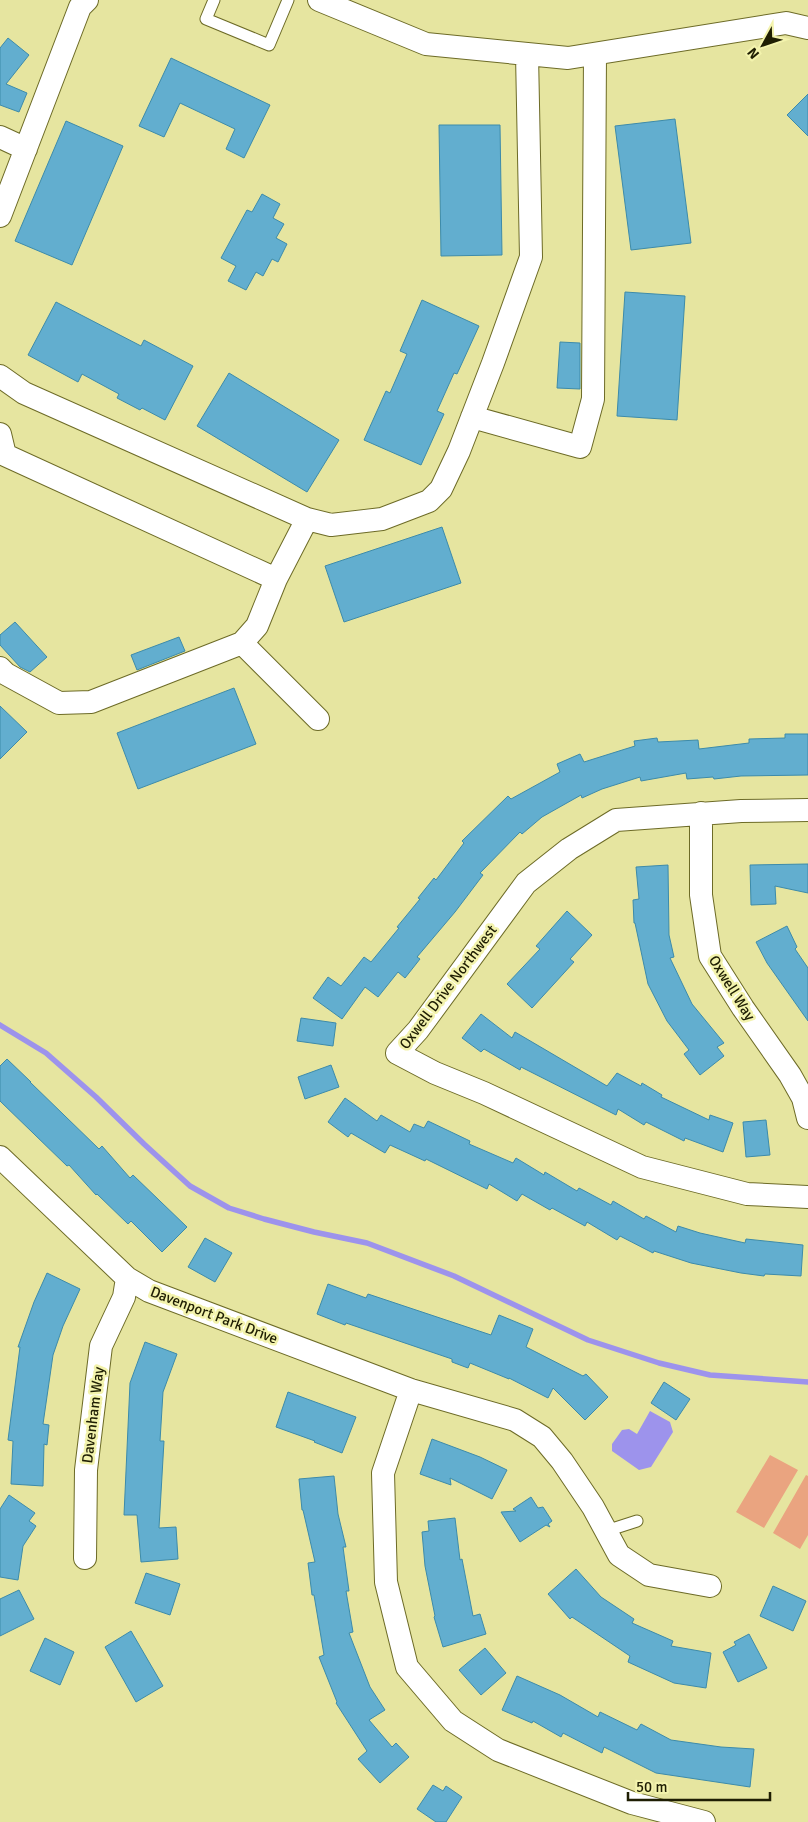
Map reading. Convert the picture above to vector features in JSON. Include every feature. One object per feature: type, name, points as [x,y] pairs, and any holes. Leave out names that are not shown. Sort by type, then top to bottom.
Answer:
[{"type":"street","points":[[0,216],[80,7],[87,0]]},
{"type":"street","points":[[318,0],[426,44],[568,58],[786,23],[808,28]]},
{"type":"street","points":[[0,376],[24,393],[307,519],[331,525],[382,520],[428,501],[442,489],[472,417],[531,257],[527,54]]},
{"type":"street","points":[[472,417],[580,447],[593,399],[595,54]]},
{"type":"street","points":[[0,137],[26,149]]},
{"type":"street","points":[[1,445],[4,455],[276,579]]},
{"type":"street","points":[[0,668],[6,674],[59,704],[91,702],[242,643],[257,626],[276,579],[307,519]]},
{"type":"street","points":[[242,643],[318,719]]},
{"type":"street","name":"Oxwell Drive Northwest","points":[[808,810],[701,813],[616,820],[569,849],[526,883],[418,1030],[398,1053],[435,1073],[484,1093],[642,1167],[747,1194],[808,1197]]},
{"type":"street","name":"Oxwell Way","points":[[701,813],[701,895],[710,956],[743,1008],[790,1075],[803,1098],[808,1118]]},
{"type":"street","name":"Davenport Park Drive","points":[[0,1157],[127,1278],[149,1291],[411,1390],[514,1420],[542,1437],[577,1484],[619,1556],[649,1575],[710,1586]]},
{"type":"street","name":"Davenham Way","points":[[85,1558],[86,1470],[102,1346],[124,1297],[127,1278]]},
{"type":"street","points":[[411,1390],[383,1473],[386,1582],[407,1667],[453,1721],[498,1750],[632,1802],[704,1822]]},
{"type":"lane","points":[[214,0],[206,19],[269,45],[288,0]]},
{"type":"lane","points":[[606,1531],[638,1521]]},
{"type":"shaded area","points":[[650,1411],[670,1422],[673,1432],[651,1467],[639,1470],[612,1451],[612,1444],[622,1430],[629,1429],[637,1434]]},
{"type":"shaded area","points":[[770,1455],[798,1470],[764,1528],[736,1512]]},
{"type":"shaded area","points":[[806,1475],[808,1476],[808,1535],[800,1549],[773,1533]]},
{"type":"building","points":[[8,38],[29,55],[6,84],[27,93],[19,112],[0,105],[0,48]]},
{"type":"building","points":[[171,58],[270,105],[244,158],[226,149],[235,129],[180,103],[164,137],[139,126]]},
{"type":"building","points":[[808,94],[808,136],[787,115]]},
{"type":"building","points":[[675,119],[691,243],[631,250],[615,126]]},
{"type":"building","points":[[66,121],[123,146],[72,265],[15,241]]},
{"type":"building","points":[[439,125],[500,125],[502,255],[441,256]]},
{"type":"building","points":[[262,194],[280,204],[273,218],[284,224],[276,238],[287,244],[278,262],[272,259],[263,276],[256,272],[246,290],[228,281],[236,266],[221,258],[247,210],[252,212]]},
{"type":"building","points":[[625,292],[685,296],[677,420],[617,416]]},
{"type":"building","points":[[422,300],[479,326],[457,374],[454,373],[437,411],[444,414],[421,465],[364,440],[386,391],[390,393],[407,354],[400,351]]},
{"type":"building","points":[[56,302],[141,346],[144,340],[193,366],[165,420],[117,398],[119,394],[82,374],[78,382],[28,355]]},
{"type":"building","points":[[560,342],[580,343],[580,389],[557,388]]},
{"type":"building","points":[[229,373],[339,440],[307,492],[197,426]]},
{"type":"building","points":[[442,527],[461,583],[344,622],[325,566]]},
{"type":"building","points":[[15,622],[47,657],[30,672],[20,667],[0,645],[0,635]]},
{"type":"building","points":[[179,637],[185,651],[137,670],[131,655]]},
{"type":"building","points":[[234,688],[256,744],[138,789],[117,733]]},
{"type":"building","points":[[0,706],[27,732],[0,759]]},
{"type":"building","points":[[785,734],[808,734],[808,775],[687,779],[686,773],[641,781],[640,777],[602,789],[582,798],[581,795],[542,817],[522,834],[520,832],[480,873],[483,875],[417,957],[420,959],[405,978],[398,972],[378,997],[365,987],[342,1019],[313,998],[328,977],[341,986],[364,957],[371,962],[399,928],[397,927],[420,899],[418,898],[434,878],[436,880],[464,843],[462,841],[508,796],[511,799],[560,772],[557,764],[580,754],[584,762],[635,746],[634,741],[657,738],[658,742],[698,740],[699,749],[749,743],[749,739],[785,738]]},
{"type":"building","points":[[808,864],[808,893],[775,886],[776,904],[751,905],[750,865]]},
{"type":"building","points":[[668,865],[669,935],[674,957],[670,958],[692,1004],[724,1043],[717,1047],[724,1056],[700,1075],[684,1054],[689,1050],[667,1021],[648,984],[634,923],[633,900],[639,899],[636,867]]},
{"type":"building","points":[[567,911],[592,935],[570,959],[574,962],[532,1008],[507,984],[540,949],[536,946]]},
{"type":"building","points":[[787,926],[797,947],[795,949],[808,968],[808,1021],[767,963],[756,942]]},
{"type":"building","points":[[481,1014],[512,1038],[515,1032],[607,1086],[617,1073],[641,1086],[642,1083],[662,1095],[661,1097],[709,1120],[710,1115],[733,1123],[723,1152],[685,1138],[684,1141],[646,1122],[644,1125],[618,1109],[616,1115],[521,1067],[520,1070],[484,1049],[481,1052],[462,1038]]},
{"type":"building","points":[[301,1018],[336,1023],[333,1046],[297,1041]]},
{"type":"building","points":[[7,1059],[99,1149],[102,1146],[130,1178],[133,1175],[187,1227],[162,1252],[131,1221],[128,1224],[96,1195],[69,1165],[67,1166],[0,1101],[0,1066]]},
{"type":"building","points":[[331,1065],[339,1087],[305,1099],[298,1077]]},
{"type":"building","points":[[345,1098],[377,1121],[381,1115],[410,1132],[414,1124],[424,1128],[428,1121],[470,1141],[469,1144],[513,1163],[516,1158],[544,1175],[545,1172],[577,1191],[579,1188],[611,1205],[613,1201],[644,1219],[646,1216],[676,1232],[678,1226],[745,1243],[746,1239],[803,1245],[801,1276],[765,1274],[764,1276],[741,1273],[691,1263],[654,1251],[653,1253],[620,1236],[617,1240],[587,1222],[585,1226],[552,1208],[550,1210],[522,1194],[517,1201],[489,1184],[487,1189],[426,1159],[425,1161],[390,1145],[385,1153],[351,1133],[348,1137],[328,1122]]},
{"type":"building","points":[[766,1120],[770,1155],[746,1157],[743,1122]]},
{"type":"building","points":[[205,1238],[232,1253],[215,1282],[188,1267]]},
{"type":"building","points":[[47,1273],[80,1289],[63,1326],[53,1355],[43,1424],[49,1425],[47,1445],[44,1444],[43,1486],[11,1484],[13,1441],[8,1440],[20,1347],[18,1347],[34,1302]]},
{"type":"building","points":[[328,1284],[366,1298],[368,1294],[491,1335],[499,1315],[533,1329],[526,1347],[583,1376],[586,1374],[608,1397],[585,1420],[553,1388],[548,1398],[509,1378],[470,1363],[468,1368],[452,1362],[452,1359],[346,1323],[345,1325],[317,1314]]},
{"type":"building","points":[[145,1342],[177,1354],[163,1392],[160,1441],[164,1441],[159,1528],[176,1527],[178,1559],[141,1562],[137,1515],[124,1515],[130,1383]]},
{"type":"building","points":[[664,1382],[690,1399],[676,1420],[651,1403]]},
{"type":"building","points":[[288,1392],[356,1417],[342,1453],[276,1427]]},
{"type":"building","points":[[432,1439],[480,1457],[507,1470],[492,1499],[450,1478],[451,1485],[420,1474]]},
{"type":"building","points":[[334,1476],[338,1514],[346,1547],[343,1547],[349,1591],[346,1591],[353,1632],[349,1633],[370,1687],[385,1710],[369,1720],[392,1747],[396,1743],[409,1757],[380,1783],[358,1759],[367,1751],[336,1703],[319,1657],[324,1655],[314,1595],[312,1595],[308,1563],[315,1562],[302,1510],[299,1479]]},
{"type":"building","points":[[9,1495],[35,1513],[29,1521],[36,1526],[23,1546],[18,1580],[0,1577],[0,1509]]},
{"type":"building","points":[[531,1497],[538,1508],[543,1507],[552,1521],[548,1524],[550,1527],[546,1525],[520,1542],[501,1512],[516,1511],[513,1509]]},
{"type":"building","points":[[455,1518],[460,1560],[462,1559],[473,1616],[480,1614],[486,1634],[443,1647],[434,1617],[425,1566],[422,1532],[429,1531],[428,1521]]},
{"type":"building","points":[[576,1569],[601,1597],[634,1619],[632,1623],[673,1641],[671,1646],[711,1653],[706,1688],[674,1683],[628,1662],[630,1656],[572,1617],[570,1619],[548,1594]]},
{"type":"building","points":[[146,1573],[180,1584],[170,1615],[135,1603]]},
{"type":"building","points":[[773,1586],[806,1601],[793,1631],[760,1616]]},
{"type":"building","points":[[19,1590],[34,1619],[0,1636],[0,1599]]},
{"type":"building","points":[[131,1631],[163,1686],[136,1702],[105,1647]]},
{"type":"building","points":[[749,1634],[767,1668],[738,1682],[723,1652],[736,1645],[734,1642]]},
{"type":"building","points":[[45,1638],[74,1652],[60,1685],[30,1671]]},
{"type":"building","points":[[485,1648],[506,1673],[481,1695],[459,1670]]},
{"type":"building","points":[[517,1676],[560,1695],[598,1717],[600,1712],[637,1730],[641,1724],[671,1740],[721,1747],[754,1749],[750,1787],[656,1773],[604,1747],[602,1753],[563,1733],[561,1737],[533,1721],[532,1723],[502,1710]]},
{"type":"building","points":[[433,1785],[443,1791],[446,1786],[462,1797],[446,1822],[436,1822],[417,1809]]},
{"type":"waterway","points":[[0,1025],[46,1053],[96,1097],[190,1186],[229,1208],[314,1232],[367,1243],[454,1276],[588,1340],[659,1363],[710,1375],[808,1382]]}]
